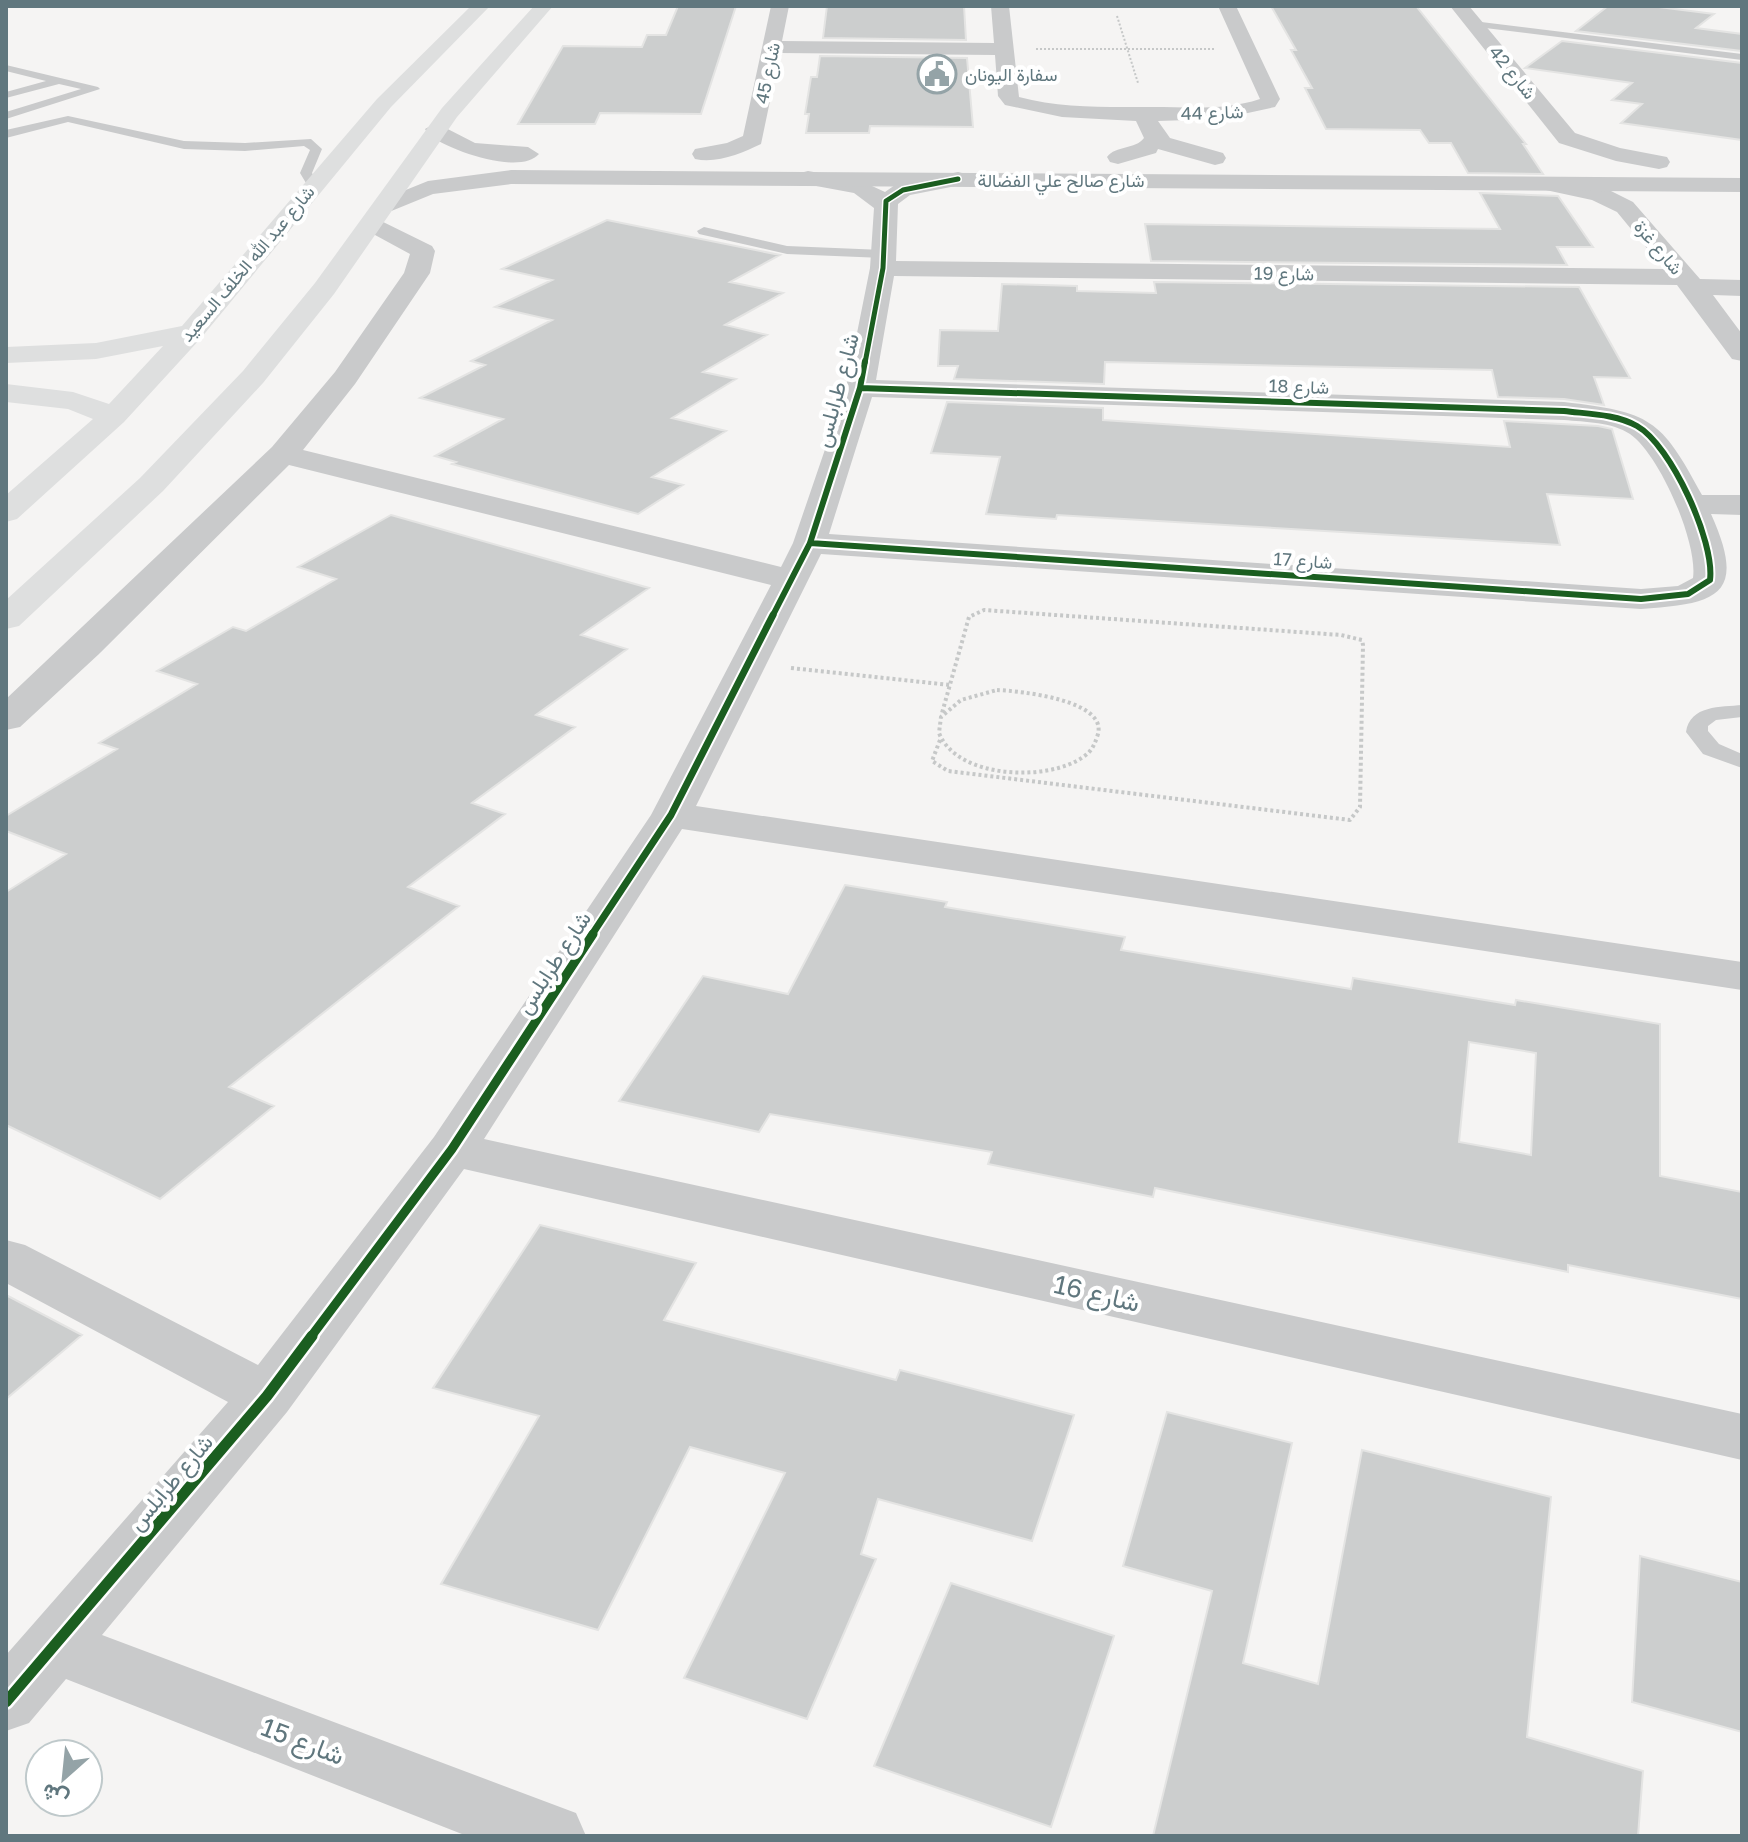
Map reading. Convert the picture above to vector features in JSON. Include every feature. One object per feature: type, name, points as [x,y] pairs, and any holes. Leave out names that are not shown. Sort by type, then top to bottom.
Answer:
[{"type":"main road","name":"شارع عبد الله الخلف السعيد","points":[[6,618],[61,570],[206,430],[285,340],[378,215],[436,129],[453,63],[481,6]]},
{"type":"main road","name":"شارع عبد الله الخلف السعيد","points":[[6,512],[114,416],[191,332],[384,103],[453,63],[502,49],[544,6]]},
{"type":"main road","points":[[6,377],[13,368],[6,357],[96,351],[191,332]]},
{"type":"main road","points":[[6,393],[73,401],[114,416]]},
{"type":"main road","points":[[6,587],[40,581],[61,570]]},
{"type":"street","name":"شارع 45","points":[[675,154],[762,148],[772,47],[780,6]]},
{"type":"street","name":"شارع 44","points":[[1000,6],[1008,96],[1021,105],[1059,112],[1146,113],[1240,112],[1268,103],[1270,99],[1227,6]]},
{"type":"street","name":"شارع 42","points":[[1459,6],[1563,152]]},
{"type":"street","points":[[772,47],[1004,49]]},
{"type":"street","name":"شارع 44","points":[[1146,113],[1155,138],[1175,149],[1222,158]]},
{"type":"street","name":"شارع صالح علي الفضالة","points":[[436,129],[453,144],[551,165],[808,178],[1549,184],[1742,163]]},
{"type":"street","name":"شارع 44","points":[[1110,157],[1148,148],[1155,138]]},
{"type":"street","name":"شارع صالح علي الفضالة","points":[[1563,152],[1656,174],[1742,185]]},
{"type":"street","name":"شارع صالح علي الفضالة","points":[[1110,157],[1222,158]]},
{"type":"street","points":[[1338,160],[1364,171],[1366,175],[1361,183]]},
{"type":"street","points":[[1408,160],[1399,168],[1401,172],[1432,183]]},
{"type":"street","name":"شارع صالح علي الفضالة","points":[[378,215],[428,188],[551,165]]},
{"type":"street","name":"شارع غزة","points":[[1656,174],[1627,195],[1623,201],[1625,207],[1689,282],[1742,353]]},
{"type":"street","points":[[808,178],[873,194],[882,200],[884,206]]},
{"type":"street","points":[[884,206],[886,201],[903,190],[958,179]]},
{"type":"street","name":"شارع غزة","points":[[1549,184],[1599,194],[1625,207]]},
{"type":"street","name":"شارع طرابلس","points":[[6,1702],[267,1396],[452,1149],[671,815],[801,562],[860,388],[883,261],[884,206]]},
{"type":"street","points":[[6,719],[86,646],[283,454],[345,378],[417,273],[423,251],[378,215]]},
{"type":"street","name":"شارع 19","points":[[883,261],[1689,282]]},
{"type":"street","name":"شارع غزة","points":[[1689,282],[1742,288]]},
{"type":"street","name":"شارع 18","points":[[860,388],[1564,411],[1599,416],[1642,429],[1654,439],[1694,504]]},
{"type":"street","name":"شارع 17","points":[[283,454],[801,562],[1641,599],[1679,596],[1698,590],[1709,582],[1713,571],[1694,504]]},
{"type":"street","points":[[1694,504],[1742,505]]},
{"type":"street","points":[[671,815],[1742,976]]},
{"type":"street","name":"شارع 16","points":[[452,1149],[1742,1437]]},
{"type":"street","points":[[6,1259],[267,1396]]},
{"type":"street","name":"شارع 15","points":[[55,1646],[551,1836]]},
{"type":"lane","points":[[1473,24],[1742,57]]},
{"type":"lane","points":[[6,68],[94,89],[6,116]]},
{"type":"lane","points":[[6,95],[62,80]]},
{"type":"lane","points":[[6,134],[68,119],[184,145],[245,147],[307,142],[316,149],[306,173],[313,185]]},
{"type":"lane","points":[[704,231],[787,250],[883,261]]},
{"type":"lane","points":[[1742,711],[1710,714],[1698,724],[1697,732],[1711,749],[1742,762]]},
{"type":"path","points":[[1117,16],[1146,113]]},
{"type":"path","points":[[1004,49],[1247,49]]},
{"type":"path","points":[[940,740],[932,761],[948,771],[1008,775],[1350,820],[1360,807],[1362,640],[1341,635],[984,610],[969,617],[936,726],[940,740],[949,751],[965,761],[1008,775],[1059,768],[1079,760],[1092,748],[1098,735],[1095,722],[1085,710],[1068,700],[1022,690],[974,695],[955,702],[942,713]]},
{"type":"path","points":[[749,663],[950,685]]},
{"type":"building","points":[[678,6],[736,6],[701,114],[600,113],[595,124],[518,124],[563,46],[642,47],[647,35],[666,35]]},
{"type":"building","points":[[827,6],[964,6],[966,40],[823,38]]},
{"type":"building","points":[[1271,6],[1416,6],[1526,144],[1523,144],[1543,174],[1468,173],[1451,143],[1429,143],[1420,130],[1326,129],[1305,88],[1312,88],[1291,50],[1296,50]]},
{"type":"building","points":[[1608,6],[1651,6],[1714,14],[1696,28],[1742,34],[1742,51],[1576,31]]},
{"type":"building","points":[[1562,41],[1742,63],[1742,140],[1621,123],[1642,104],[1612,100],[1632,83],[1525,68]]},
{"type":"building","points":[[820,56],[967,58],[973,127],[870,126],[869,133],[806,133],[809,114],[805,114],[811,77],[817,77]]},
{"type":"building","points":[[1480,193],[1558,196],[1593,247],[1557,247],[1567,265],[1151,261],[1145,224],[1500,229]]},
{"type":"building","points":[[607,220],[780,255],[730,282],[783,293],[725,325],[767,335],[703,372],[736,379],[672,418],[726,431],[652,477],[683,485],[638,514],[452,464],[456,462],[435,456],[503,419],[420,398],[485,365],[471,361],[552,320],[495,307],[552,280],[502,269]]},
{"type":"building","points":[[1154,282],[1579,287],[1630,378],[1594,377],[1604,405],[1564,399],[1498,397],[1492,370],[1105,362],[1104,384],[954,379],[958,366],[938,366],[940,330],[998,331],[1002,284],[1077,286],[1077,291],[1156,293]]},
{"type":"building","points":[[947,402],[1103,408],[1103,420],[1510,447],[1504,421],[1598,426],[1612,429],[1633,499],[1547,494],[1560,545],[1057,515],[1056,519],[986,514],[1000,457],[931,453]]},
{"type":"building","points":[[391,515],[649,588],[581,635],[627,649],[536,715],[575,727],[472,803],[505,814],[408,887],[459,906],[229,1087],[274,1106],[160,1199],[6,1125],[6,892],[66,854],[6,831],[6,816],[117,749],[99,743],[197,684],[157,671],[233,627],[246,631],[336,579],[298,567]]},
{"type":"building","points":[[845,885],[947,902],[945,907],[1125,937],[1121,950],[1351,989],[1353,978],[1515,1005],[1516,1000],[1660,1024],[1660,1176],[1742,1192],[1742,1299],[1568,1265],[1568,1272],[1155,1188],[1153,1197],[988,1164],[992,1152],[770,1114],[759,1132],[619,1101],[703,976],[788,994]],"holes":[[[1469,1042],[1536,1053],[1531,1155],[1459,1142]]]},
{"type":"building","points":[[540,1225],[696,1263],[664,1320],[896,1380],[900,1370],[1074,1415],[1032,1541],[878,1499],[861,1554],[876,1559],[807,1719],[684,1678],[785,1473],[690,1447],[598,1630],[441,1584],[539,1416],[433,1388]]},
{"type":"building","points":[[6,1295],[82,1335],[6,1399]]},
{"type":"building","points":[[1167,1412],[1292,1443],[1243,1663],[1318,1684],[1362,1450],[1551,1497],[1527,1737],[1643,1771],[1638,1836],[1153,1836],[1212,1591],[1123,1566]]},
{"type":"building","points":[[1640,1556],[1742,1582],[1742,1732],[1632,1702]]},
{"type":"building","points":[[951,1583],[1114,1636],[1051,1827],[874,1766]]},
{"type":"cycle path","points":[[6,1702],[267,1396],[452,1149],[671,815],[810,543],[860,388],[883,268],[886,201],[903,190],[958,179]]},
{"type":"cycle path","points":[[810,543],[1641,599],[1688,594],[1710,580],[1712,567],[1700,525],[1663,454],[1641,428],[1614,418],[1564,411],[860,388]]},
{"type":"place","name":"سفارة اليونان","points":[[937,74]]}]
